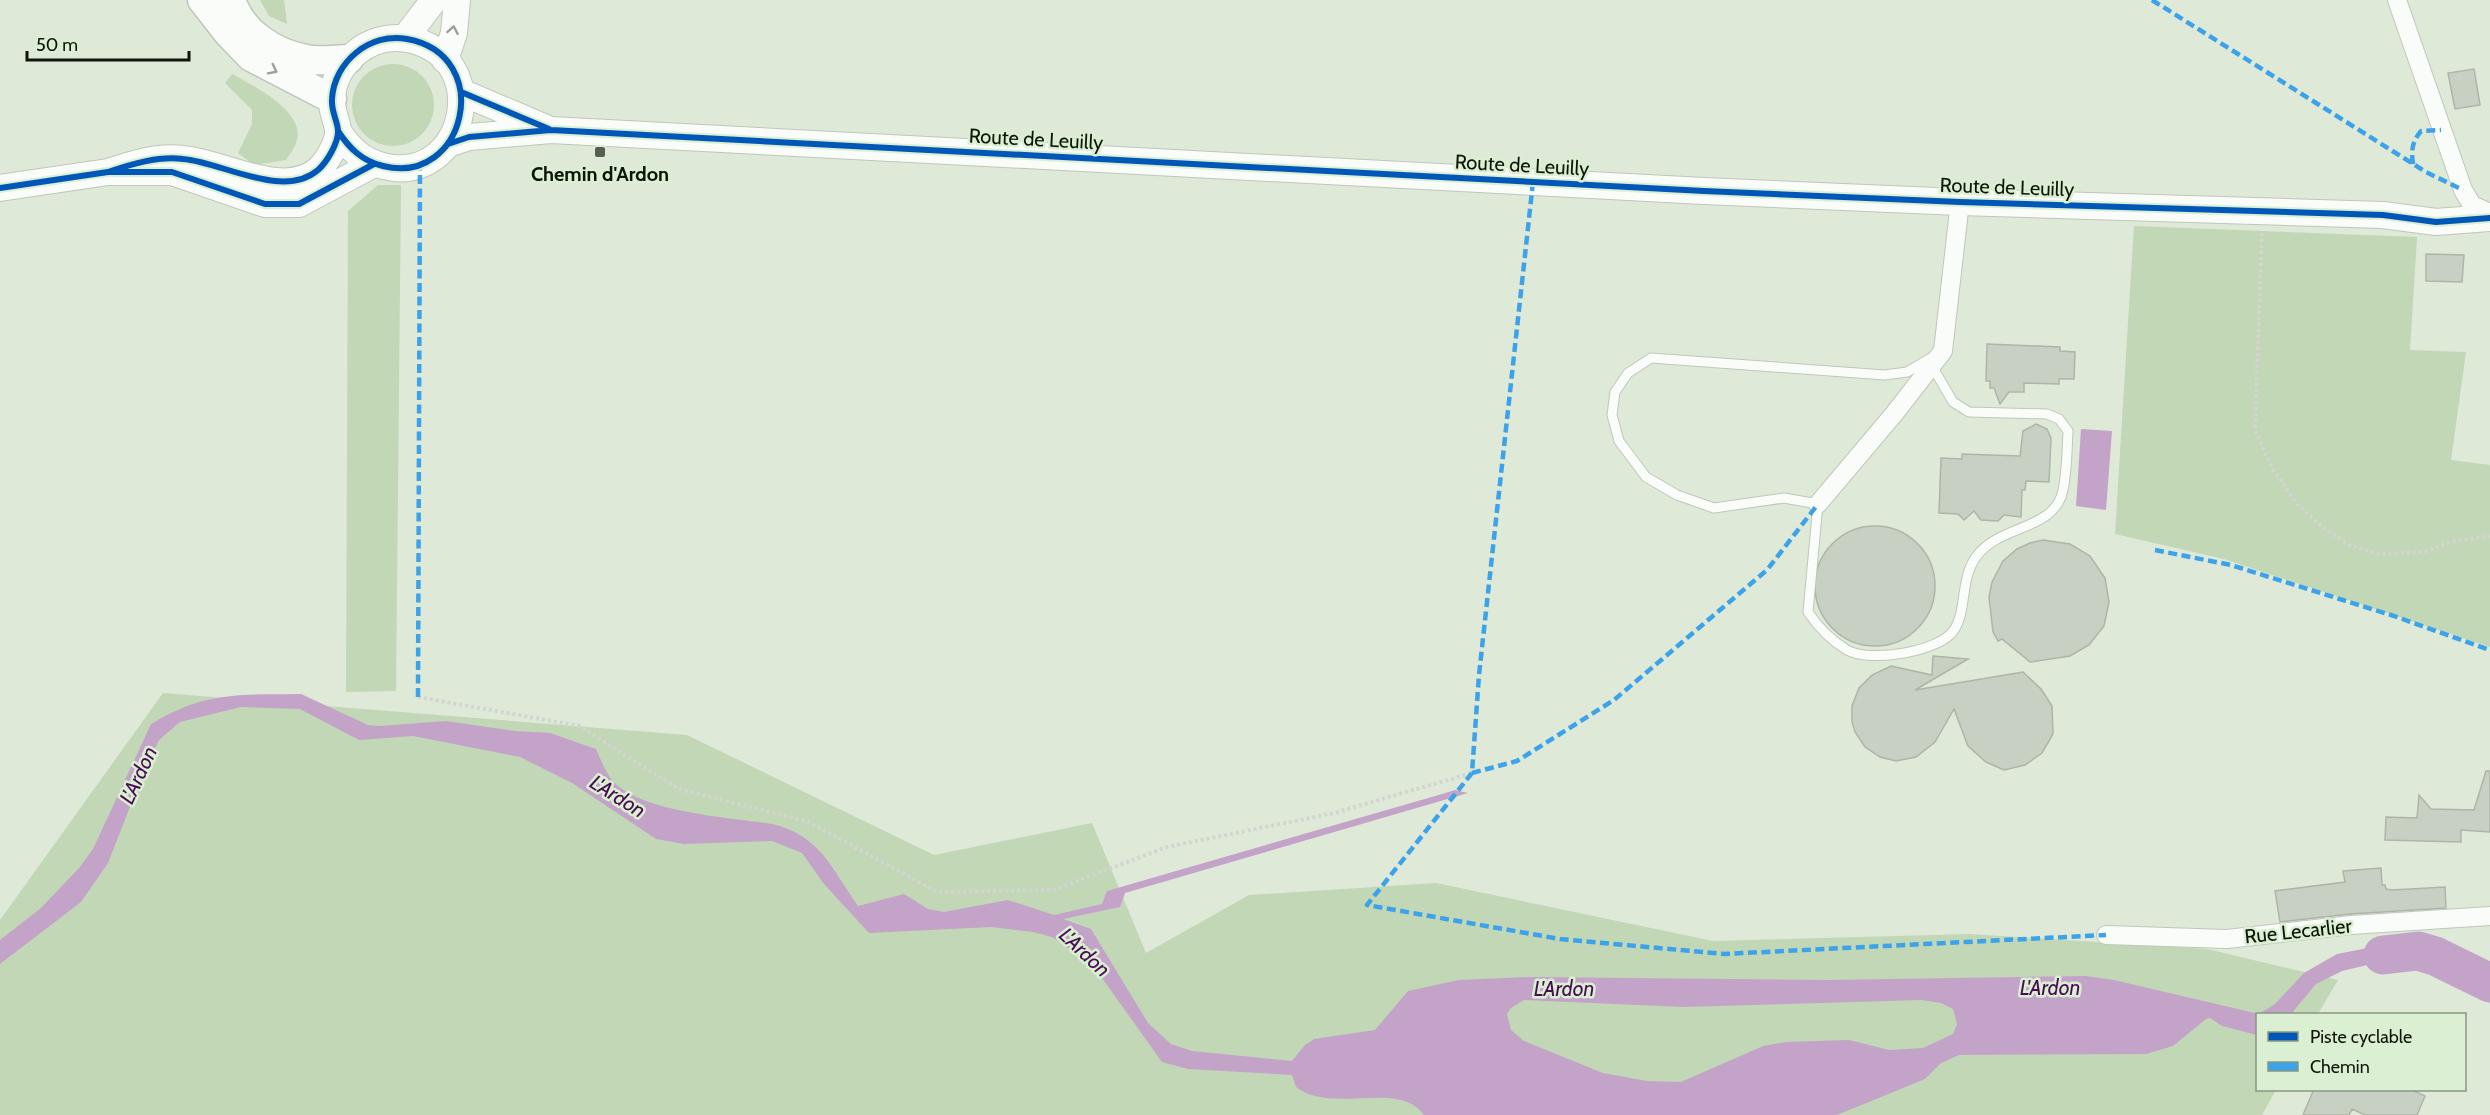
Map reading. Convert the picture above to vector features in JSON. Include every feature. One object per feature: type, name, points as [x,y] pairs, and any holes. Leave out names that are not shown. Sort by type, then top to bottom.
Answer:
[{"type":"main road","points":[[202,0],[227,32],[251,57],[332,99]]},
{"type":"main road","points":[[231,0],[235,10],[254,34],[272,49],[308,60],[349,58]]},
{"type":"main road","points":[[405,38],[434,0]]},
{"type":"main road","points":[[446,60],[454,33],[457,0]]},
{"type":"main road","points":[[405,38],[427,46],[446,60],[453,69],[461,92],[459,119],[448,144],[435,156],[420,164],[404,168],[389,168],[374,164],[359,156],[347,145],[338,131],[333,115],[332,99],[337,78],[349,58],[358,50],[380,40],[405,38]]},
{"type":"main road","points":[[461,92],[551,130]]},
{"type":"main road","points":[[448,144],[469,137],[551,130]]},
{"type":"main road","name":"Route de Leuilly","points":[[551,130],[1704,191],[1960,202],[2384,215],[2436,222],[2490,218]]},
{"type":"main road","points":[[108,172],[143,160],[183,159],[220,166],[261,180],[296,180],[318,170],[334,146],[338,131]]},
{"type":"main road","points":[[0,188],[108,172],[172,172],[265,204],[299,204],[374,164]]},
{"type":"street","points":[[2397,0],[2463,190],[2472,205],[2490,213]]},
{"type":"street","points":[[1818,504],[1943,351],[1960,202]]},
{"type":"street","name":"Rue Lecarlier","points":[[2106,935],[2227,939],[2351,925],[2490,916]]},
{"type":"lane","points":[[1932,366],[1953,402],[1969,412],[2047,414],[2058,419],[2068,431],[2063,491],[2056,506],[2039,522],[2007,532],[1991,540],[1977,555],[1968,569],[1956,627],[1950,636],[1930,648],[1877,656],[1849,651],[1818,626],[1808,612],[1818,504],[1784,498],[1714,508],[1677,495],[1646,477],[1619,441],[1612,415],[1615,392],[1628,373],[1651,358],[1885,375],[1907,372],[1943,351]]},
{"type":"path","points":[[2263,211],[2255,430],[2273,469],[2297,504],[2321,526],[2349,545],[2378,555],[2424,552],[2451,542],[2490,536]]},
{"type":"path","points":[[418,697],[579,726],[679,789],[809,822],[938,892],[1053,890],[1167,847],[1334,813],[1472,773]]},
{"type":"green space","points":[[260,0],[284,0],[287,24],[269,16]]},
{"type":"green space","points":[[385,64],[401,64],[416,71],[427,82],[434,97],[431,121],[422,134],[401,146],[385,146],[370,139],[359,128],[352,113],[352,97],[359,82],[370,71]]},
{"type":"green space","points":[[232,74],[276,101],[294,121],[298,132],[296,143],[286,160],[254,165],[238,153],[252,124],[252,110],[225,83]]},
{"type":"green space","points":[[378,185],[401,185],[396,691],[346,692],[348,211]]},
{"type":"green space","points":[[2134,226],[2417,237],[2410,350],[2466,352],[2451,460],[2490,465],[2490,647],[2224,559],[2115,534]]},
{"type":"green space","points":[[163,693],[687,735],[934,855],[1092,823],[1146,953],[1249,895],[1436,883],[1713,941],[1969,934],[2207,949],[2338,980],[2319,1013],[2256,1013],[2256,1091],[2275,1091],[2262,1115],[0,1115],[0,920]]},
{"type":"water","points":[[2081,429],[2112,431],[2106,510],[2076,506]]},
{"type":"water","points":[[301,694],[368,725],[446,721],[515,731],[550,733],[596,749],[605,770],[613,781],[626,792],[643,800],[688,812],[772,824],[802,836],[823,855],[858,906],[904,894],[928,909],[944,912],[1008,900],[1054,915],[1102,904],[1107,891],[1455,790],[1468,793],[1125,893],[1120,907],[1063,919],[1091,929],[1148,1023],[1171,1044],[1192,1051],[1292,1061],[1304,1046],[1314,1039],[1375,1030],[1408,991],[1459,980],[1528,977],[1827,980],[2086,976],[2114,980],[2256,1013],[2256,1035],[2222,1026],[2210,1018],[2173,1046],[2146,1054],[1959,1055],[1941,1063],[1925,1079],[1837,1115],[1424,1115],[1413,1105],[1399,1099],[1346,1099],[1311,1095],[1296,1087],[1292,1075],[1188,1069],[1162,1062],[1092,964],[1052,937],[1033,932],[991,927],[869,933],[824,884],[802,853],[772,841],[684,844],[656,839],[572,783],[520,757],[413,736],[359,740],[300,709],[241,707],[180,722],[159,740],[142,776],[108,863],[81,902],[0,964],[0,940],[41,908],[79,868],[93,849],[151,724],[171,713],[207,700],[241,695]],"holes":[[[1524,1000],[1683,1007],[1921,1000],[1941,1003],[1953,1009],[1957,1024],[1953,1034],[1923,1048],[1889,1050],[1849,1040],[1786,1042],[1763,1046],[1681,1082],[1647,1081],[1603,1073],[1524,1041],[1511,1030],[1507,1014],[1511,1008]]]},
{"type":"water","points":[[2414,939],[2437,951],[2431,964],[2406,956],[2342,971],[2316,984],[2292,1013],[2261,1013],[2275,1004],[2304,973],[2337,954]]},
{"type":"water","points":[[2450,955],[2490,972],[2490,991],[2444,969]]},
{"type":"building","points":[[2474,69],[2480,105],[2455,109],[2448,73]]},
{"type":"building","points":[[2426,254],[2464,255],[2462,282],[2426,281]]},
{"type":"building","points":[[1987,344],[2060,347],[2060,351],[2075,352],[2074,379],[2059,379],[2059,384],[2024,383],[2024,392],[2009,392],[2000,404],[1994,388],[1990,388],[1990,381],[1986,381]]},
{"type":"building","points":[[2036,424],[2047,429],[2051,438],[2049,482],[2026,481],[2025,490],[2022,490],[2021,517],[2004,515],[1998,521],[1981,520],[1974,511],[1964,520],[1958,514],[1939,513],[1941,458],[1962,459],[1962,454],[2020,456],[2023,431]]},
{"type":"building","points":[[1875,526],[1898,531],[1917,544],[1930,563],[1935,586],[1930,609],[1917,628],[1898,641],[1875,646],[1852,641],[1833,628],[1820,609],[1815,586],[1820,563],[1833,544],[1852,531]]},
{"type":"building","points":[[2043,540],[2070,544],[2090,556],[2105,578],[2109,602],[2104,626],[2089,645],[2070,656],[2030,662],[2002,639],[1998,641],[1993,632],[1989,597],[1992,582],[2003,561],[2017,549]]},
{"type":"building","points":[[1933,656],[1968,659],[1915,690],[2023,672],[2041,689],[2052,706],[2053,734],[2042,753],[2025,765],[2004,770],[1986,762],[1968,746],[1954,709],[1935,742],[1916,757],[1896,761],[1880,757],[1865,747],[1855,732],[1852,722],[1852,706],[1859,688],[1872,675],[1891,666],[1932,675]]},
{"type":"building","points":[[2486,771],[2490,771],[2490,832],[2461,830],[2461,842],[2385,840],[2386,817],[2417,818],[2419,795],[2431,809],[2474,810]]},
{"type":"building","points":[[2381,868],[2382,885],[2385,885],[2386,889],[2445,887],[2446,908],[2350,914],[2280,922],[2275,891],[2345,882],[2343,871]]},
{"type":"building","points":[[2313,1091],[2414,1091],[2425,1096],[2417,1115],[2365,1115],[2352,1109],[2349,1115],[2303,1115]]},
{"type":"waterway","name":"L'Ardon","points":[[2383,955],[2418,951],[2435,956],[2490,983]]},
{"type":"marked path","points":[[2152,0],[2426,172],[2463,190]]},
{"type":"marked path","points":[[2413,164],[2413,146],[2421,131],[2441,130]]},
{"type":"marked path","points":[[418,697],[420,164]]},
{"type":"marked path","points":[[1533,182],[1479,675],[1472,773],[1367,905],[1560,939],[1724,954],[2106,935]]},
{"type":"marked path","points":[[1472,773],[1517,761],[1614,700],[1767,570],[1818,504]]},
{"type":"marked path","points":[[2155,550],[2231,565],[2394,616],[2490,650]]},
{"type":"cycle path","points":[[108,172],[145,161],[173,158],[199,162],[270,180],[288,181],[304,178],[318,170],[329,157],[334,146],[338,135],[332,103],[334,86],[339,73],[356,52],[380,40],[407,39],[435,50],[452,69],[460,92],[460,116],[451,139],[434,157],[412,167],[383,166],[357,153],[338,131]]},
{"type":"cycle path","points":[[461,92],[549,129]]},
{"type":"cycle path","points":[[448,144],[469,137],[551,130],[1704,191],[1960,202],[2383,215],[2436,222],[2490,218]]},
{"type":"cycle path","points":[[0,188],[108,172],[172,172],[265,204],[299,204],[374,164]]},
{"type":"place","name":"Chemin d'Ardon","points":[[600,152]]}]
